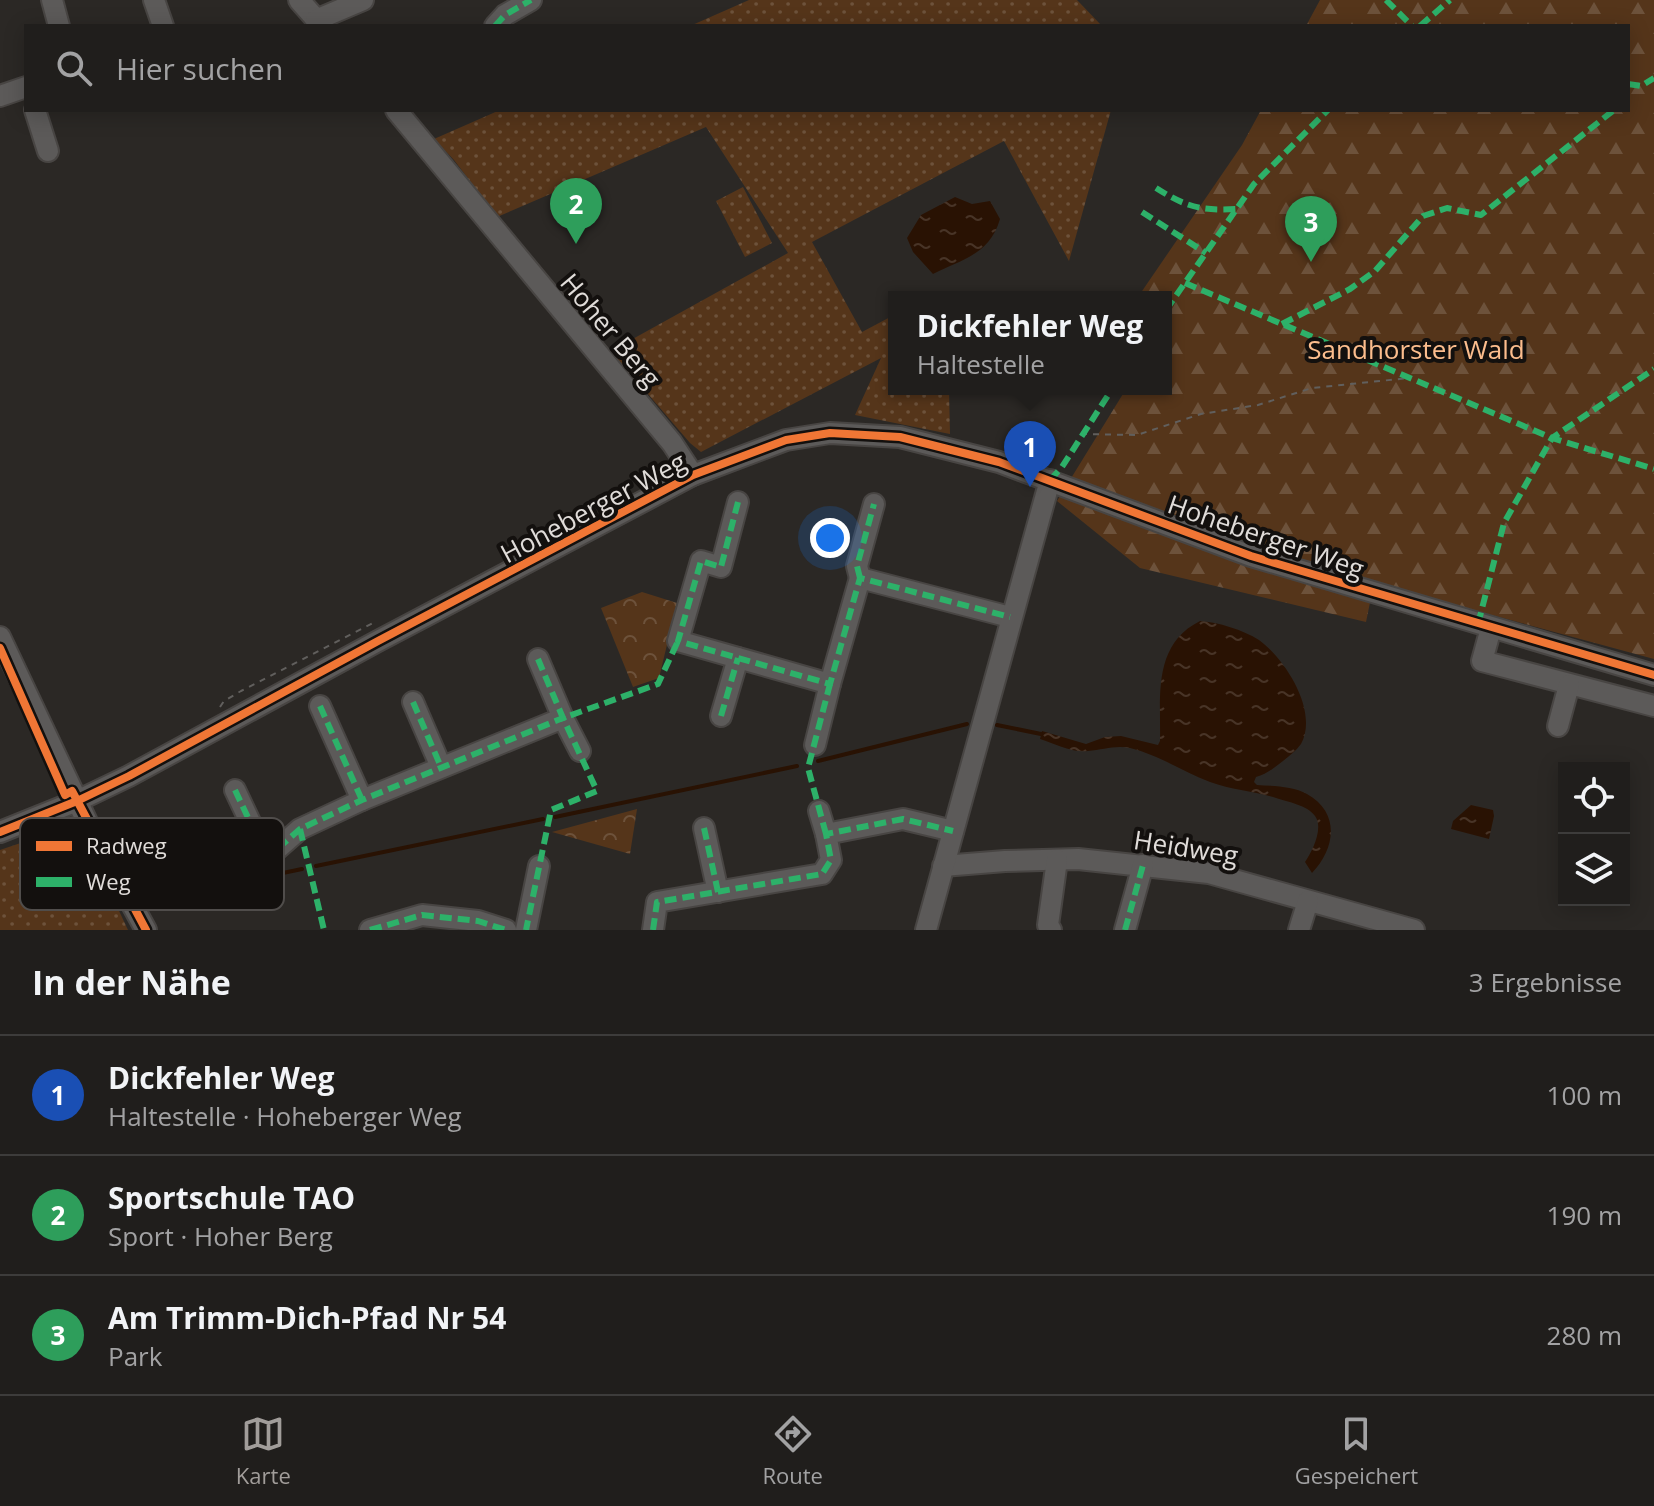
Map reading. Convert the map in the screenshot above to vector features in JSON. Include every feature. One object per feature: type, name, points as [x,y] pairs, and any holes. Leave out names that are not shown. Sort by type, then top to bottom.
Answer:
[{"type":"street","points":[[52,0],[58,24]]},
{"type":"street","points":[[154,0],[162,24]]},
{"type":"street","points":[[299,0],[319,23],[363,0]]},
{"type":"street","points":[[497,24],[505,15],[531,0]]},
{"type":"street","points":[[0,96],[24,88]]},
{"type":"street","points":[[36,112],[48,151]]},
{"type":"street","name":"Hoher Berg","points":[[398,112],[672,443],[693,475]]},
{"type":"street","name":"Hoheberger Weg","points":[[35,818],[129,776],[693,475],[786,440],[830,433],[900,437],[999,462],[1251,556],[1654,675]]},
{"type":"street","points":[[926,930],[1050,480]]},
{"type":"street","points":[[738,502],[721,567],[701,561],[678,641],[830,684]]},
{"type":"street","points":[[815,745],[860,578],[857,566],[874,504]]},
{"type":"street","points":[[860,578],[1010,617]]},
{"type":"street","points":[[1491,628],[1482,661],[1654,706]]},
{"type":"street","points":[[0,637],[86,818]]},
{"type":"street","points":[[1558,726],[1565,650]]},
{"type":"street","points":[[721,716],[738,658]]},
{"type":"street","points":[[538,659],[580,751]]},
{"type":"street","points":[[413,702],[441,767]]},
{"type":"street","points":[[320,706],[362,800]]},
{"type":"street","points":[[284,843],[300,829],[362,800],[563,718]]},
{"type":"street","points":[[235,790],[248,818]]},
{"type":"street","points":[[653,930],[657,902],[822,874],[831,860],[819,811]]},
{"type":"street","points":[[826,834],[903,819],[953,831]]},
{"type":"street","name":"Hoheberger Weg","points":[[0,832],[20,824]]},
{"type":"street","points":[[704,828],[718,892]]},
{"type":"street","points":[[1051,930],[1048,925],[1057,860]]},
{"type":"street","name":"Heidweg","points":[[943,866],[1057,860],[1209,873],[1414,930]]},
{"type":"street","points":[[1125,930],[1143,865]]},
{"type":"street","points":[[526,930],[539,866]]},
{"type":"street","points":[[1299,930],[1308,901]]},
{"type":"street","points":[[135,910],[146,930]]},
{"type":"street","points":[[370,930],[422,915],[478,921],[506,930]]},
{"type":"path","points":[[1081,434],[1137,435],[1201,414],[1258,405],[1312,388],[1409,378]]},
{"type":"green space","points":[[749,0],[1077,0],[1100,24],[695,24]]},
{"type":"green space","name":"Sandhorster Wald","points":[[1320,0],[1654,0],[1654,659],[1374,583],[1366,622],[1140,568],[1057,501],[1122,395],[1172,395],[1172,291],[1142,291],[1242,145],[1260,112],[1630,112],[1630,24],[1307,24]]},
{"type":"green space","points":[[495,112],[1110,112],[1069,261],[1004,141],[812,242],[862,332],[888,318],[888,395],[949,395],[950,434],[855,415],[881,358],[701,452],[611,351],[788,253],[706,127],[497,217],[434,139]]},
{"type":"green space","points":[[743,187],[772,243],[745,257],[716,201]]},
{"type":"green space","points":[[642,592],[677,603],[659,678],[633,687],[601,608]]},
{"type":"green space","points":[[637,809],[630,854],[552,832]]},
{"type":"green space","points":[[20,843],[20,910],[119,910],[128,930],[0,930],[0,850]]},
{"type":"water","points":[[955,197],[972,204],[990,201],[1000,219],[990,240],[982,248],[933,274],[913,252],[907,238],[921,215]]},
{"type":"water","points":[[1200,621],[1230,627],[1259,640],[1279,660],[1296,687],[1306,716],[1301,744],[1273,768],[1256,777],[1254,782],[1301,791],[1318,802],[1325,811],[1330,821],[1329,842],[1326,853],[1312,873],[1305,862],[1316,840],[1318,827],[1312,812],[1302,807],[1210,782],[1130,748],[1076,751],[1040,739],[1042,731],[1086,744],[1105,737],[1121,736],[1158,745],[1160,690],[1167,658],[1185,631]]},
{"type":"water","points":[[1471,805],[1493,810],[1489,839],[1451,829],[1453,821]]},
{"type":"waterway","points":[[818,761],[967,724]]},
{"type":"waterway","points":[[997,725],[1041,734]]},
{"type":"waterway","points":[[555,817],[797,766]]},
{"type":"waterway","points":[[316,866],[543,819]]},
{"type":"waterway","points":[[284,873],[302,869]]},
{"type":"marked path","points":[[497,24],[505,15],[531,0]]},
{"type":"marked path","points":[[1386,0],[1410,24]]},
{"type":"marked path","points":[[1422,24],[1450,0]]},
{"type":"marked path","points":[[1630,84],[1641,86],[1654,78]]},
{"type":"marked path","points":[[1172,301],[1254,184],[1326,112]]},
{"type":"marked path","points":[[1282,324],[1350,289],[1375,271],[1423,216],[1447,208],[1481,215],[1611,112]]},
{"type":"marked path","points":[[1156,188],[1194,206],[1236,209]]},
{"type":"marked path","points":[[1142,212],[1206,253]]},
{"type":"marked path","points":[[1185,283],[1552,438],[1654,469]]},
{"type":"marked path","points":[[1478,624],[1504,523],[1552,438],[1654,369]]},
{"type":"marked path","points":[[1050,480],[1062,467],[1108,395]]},
{"type":"marked path","points":[[738,502],[721,567],[701,561],[678,641],[830,684],[860,578],[1010,617]]},
{"type":"marked path","points":[[860,578],[857,566],[874,504]]},
{"type":"marked path","points":[[538,659],[563,718],[658,684],[678,641]]},
{"type":"marked path","points":[[721,716],[738,658]]},
{"type":"marked path","points":[[826,834],[808,768],[830,684]]},
{"type":"marked path","points":[[413,702],[441,767]]},
{"type":"marked path","points":[[320,706],[362,800]]},
{"type":"marked path","points":[[284,843],[300,829],[362,800],[563,718],[597,791],[551,810],[526,930]]},
{"type":"marked path","points":[[235,790],[248,818]]},
{"type":"marked path","points":[[653,930],[657,902],[822,874],[831,860],[826,834],[903,819],[953,831]]},
{"type":"marked path","points":[[704,828],[718,892]]},
{"type":"marked path","points":[[300,829],[324,930]]},
{"type":"marked path","points":[[1125,930],[1143,865]]},
{"type":"marked path","points":[[370,930],[422,915],[478,921],[506,930]]},
{"type":"cycle path","points":[[35,818],[129,776],[693,475],[786,440],[830,433],[900,437],[999,462],[1251,556],[1654,675]]},
{"type":"cycle path","points":[[0,648],[65,795],[72,791],[86,818]]},
{"type":"cycle path","points":[[0,832],[20,824]]},
{"type":"cycle path","points":[[135,910],[146,930]]},
{"type":"place","name":"Sportschule TAO","points":[[576,244]]},
{"type":"place","name":"Am Trimm-Dich-Pfad Nr 54","points":[[1311,262]]},
{"type":"place","name":"Dickfehler Weg","points":[[1030,487]]}]
